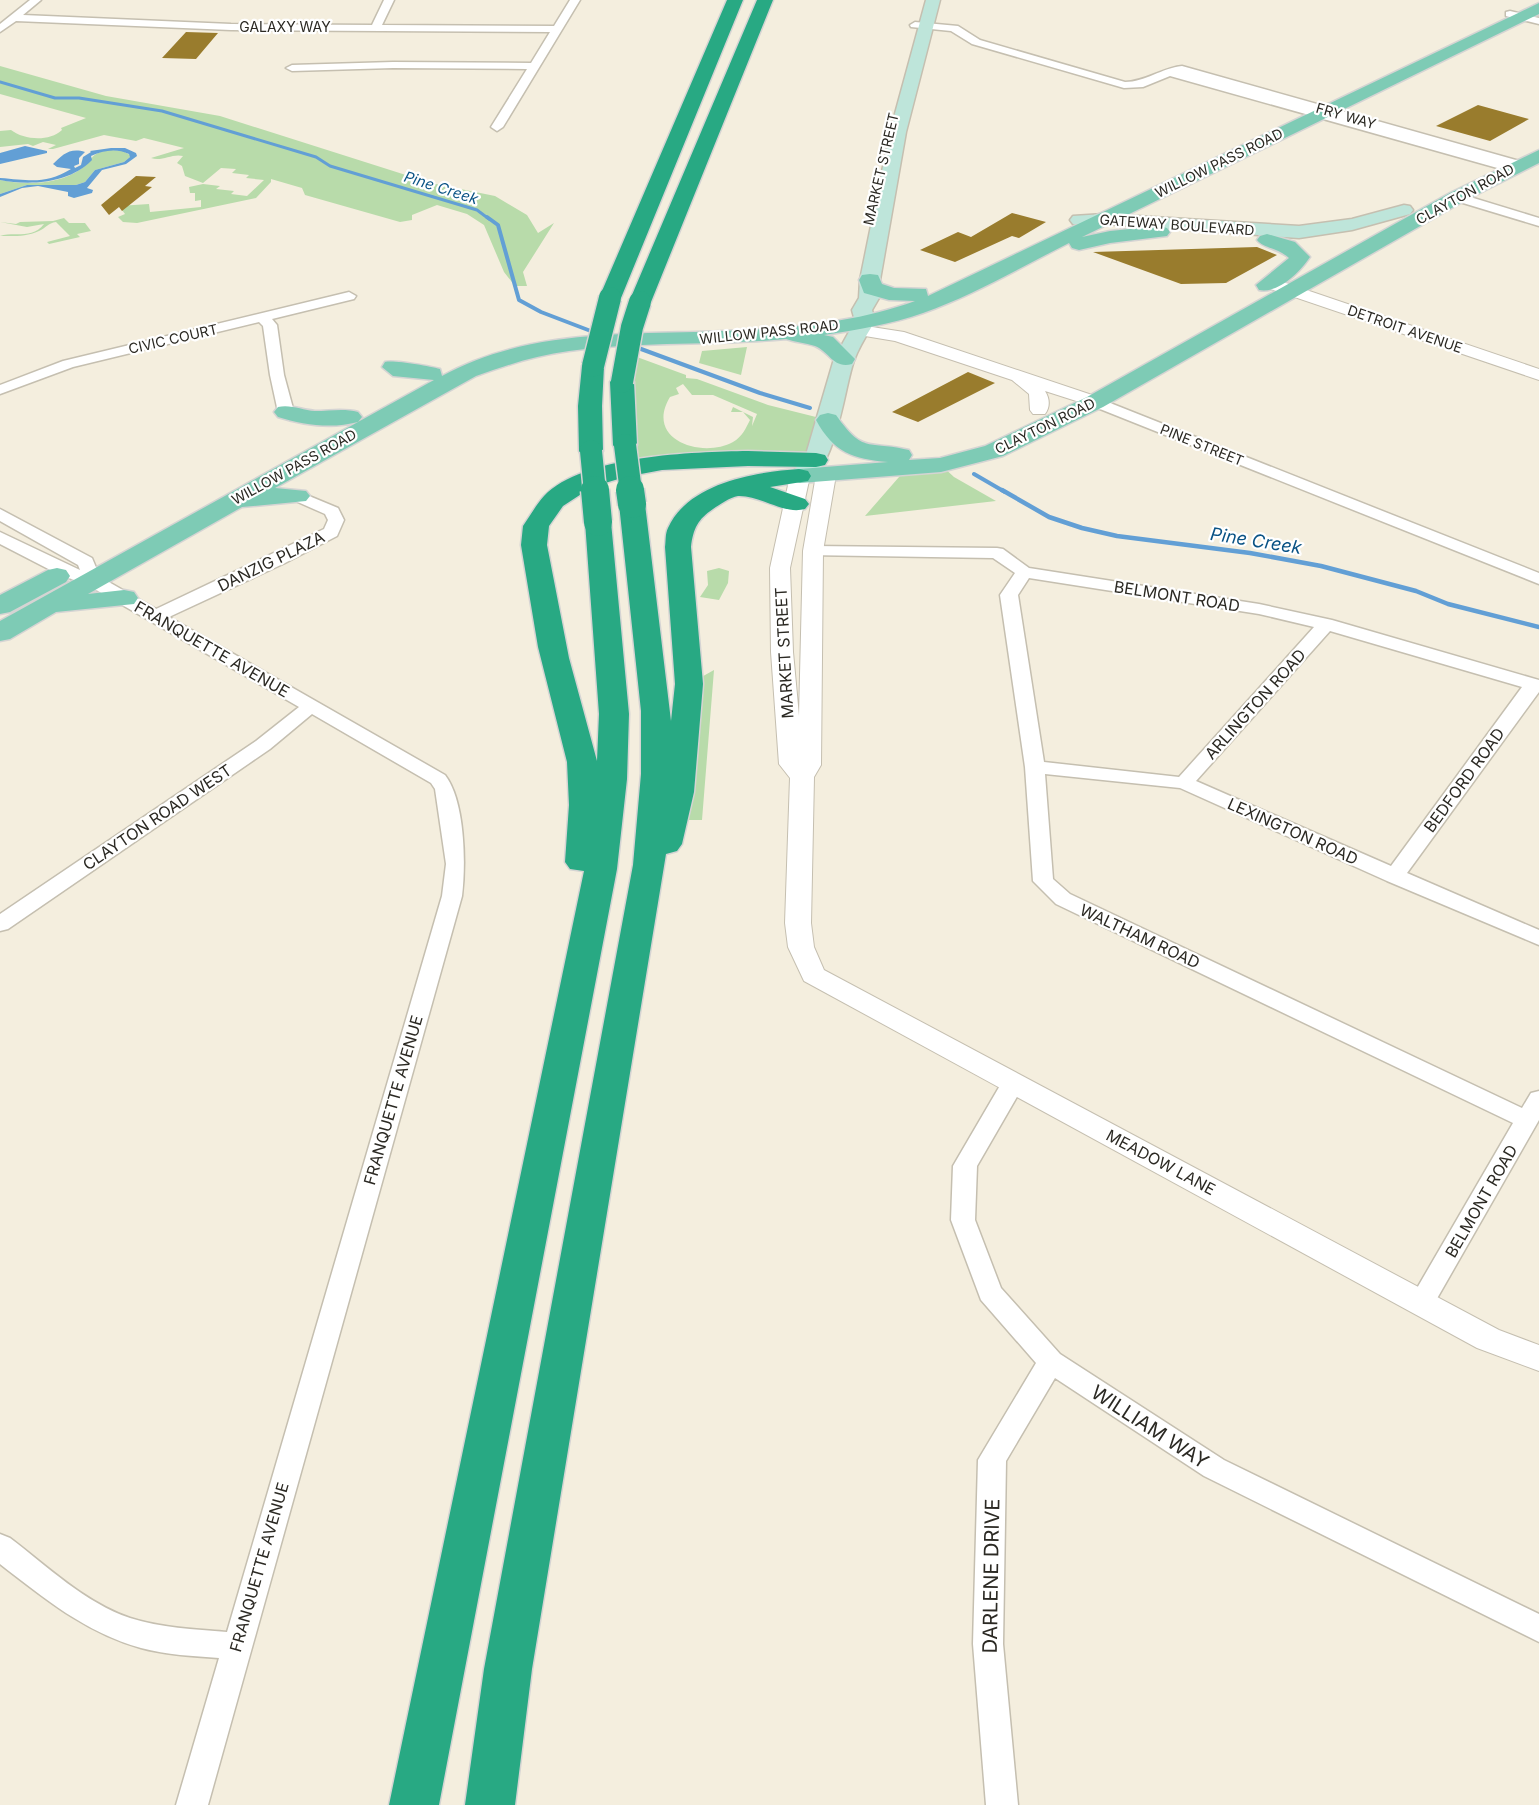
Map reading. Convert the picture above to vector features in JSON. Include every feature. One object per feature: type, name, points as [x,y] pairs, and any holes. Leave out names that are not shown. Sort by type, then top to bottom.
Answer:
[{"type":"highway","points":[[414,1805],[601,869],[612,779],[614,714],[591,451],[590,406],[593,366],[610,298],[735,0]]},
{"type":"highway","points":[[490,1805],[508,1670],[649,865],[656,774],[656,711],[625,445],[622,382],[632,327],[640,302],[765,0]]},
{"type":"highway","points":[[568,1034],[584,826],[584,783],[580,749],[556,669],[535,548],[535,527],[546,509],[562,494],[609,472],[644,464],[674,461],[814,471]]},
{"type":"highway","points":[[619,1035],[680,781],[689,684],[678,547],[680,530],[686,520],[701,506],[733,489],[762,480],[814,471]]},
{"type":"highway","points":[[733,489],[775,495],[796,504]]},
{"type":"main road","name":"MARKET STREET","points":[[814,471],[856,308],[876,249],[898,132],[922,25],[922,0]]},
{"type":"main road","name":"MARKET STREET","points":[[856,308],[856,279],[868,229],[922,25],[933,0]]},
{"type":"main road","name":"WILLOW PASS ROAD","points":[[0,606],[226,504],[468,371],[506,358],[607,337],[693,339],[777,333],[856,308],[872,288],[894,296],[918,294],[1093,221],[1147,220],[1201,173],[1318,111],[1515,16],[1539,1]]},
{"type":"main road","name":"WILLOW PASS ROAD","points":[[1515,16],[1539,8]]},
{"type":"main road","name":"WILLOW PASS ROAD","points":[[0,633],[42,609],[81,571],[301,443],[458,362],[533,342],[729,325],[856,308],[914,309],[1007,268],[1219,154],[1318,111]]},
{"type":"main road","name":"CLAYTON ROAD","points":[[814,471],[941,465],[994,452],[1238,311],[1294,291],[1457,197],[1539,140]]},
{"type":"main road","points":[[1201,173],[1194,170],[1219,154]]},
{"type":"main road","name":"CLAYTON ROAD","points":[[1238,311],[1269,284],[1404,210],[1505,164],[1539,156]]},
{"type":"main road","points":[[868,229],[876,225],[879,213],[884,208]]},
{"type":"main road","name":"GATEWAY BOULEVARD","points":[[1093,221],[1147,220],[1274,231],[1315,231],[1356,225],[1404,210]]},
{"type":"main road","points":[[1007,268],[1084,242],[1110,237],[1147,220]]},
{"type":"main road","name":"GATEWAY BOULEVARD","points":[[1147,220],[1267,240],[1348,241],[1390,236]]},
{"type":"main road","points":[[868,229],[873,232],[871,242],[876,249]]},
{"type":"main road","points":[[1267,240],[1288,246],[1300,257],[1296,264],[1277,275],[1269,284]]},
{"type":"main road","points":[[777,333],[825,342],[844,359]]},
{"type":"main road","points":[[393,367],[401,371],[432,374]]},
{"type":"main road","name":"CLAYTON ROAD","points":[[814,471],[851,460],[900,455],[955,445],[978,438],[1039,410],[1084,398]]},
{"type":"main road","points":[[286,412],[298,417],[319,419],[350,417]]},
{"type":"main road","points":[[286,412],[300,431],[301,443]]},
{"type":"main road","points":[[828,420],[834,433],[848,447],[878,454],[900,455]]},
{"type":"main road","points":[[226,504],[266,496],[297,496]]},
{"type":"main road","points":[[42,609],[87,600],[124,598]]},
{"type":"street","points":[[0,28],[36,0]]},
{"type":"street","points":[[376,27],[389,0]]},
{"type":"street","points":[[497,127],[575,0]]},
{"type":"street","points":[[1515,16],[1539,21]]},
{"type":"street","name":"GALAXY WAY","points":[[13,18],[231,27],[558,29]]},
{"type":"street","name":"FRY WAY","points":[[922,25],[954,28],[976,42],[1124,85],[1140,85],[1174,70],[1173,73],[1505,164]]},
{"type":"street","points":[[292,68],[393,65],[535,66]]},
{"type":"street","points":[[1457,197],[1539,222]]},
{"type":"street","name":"DETROIT AVENUE","points":[[1269,284],[1539,375]]},
{"type":"street","name":"CIVIC COURT","points":[[0,390],[69,364],[349,296]]},
{"type":"street","name":"PINE STREET","points":[[856,308],[898,336],[1084,398],[1539,579]]},
{"type":"street","points":[[262,318],[270,325],[277,375],[286,412]]},
{"type":"street","points":[[1014,374],[1038,392],[1042,401],[1039,410]]},
{"type":"street","name":"MARKET STREET","points":[[802,777],[791,764],[782,652],[780,568],[796,504],[814,471]]},
{"type":"street","name":"MARKET STREET","points":[[801,947],[798,923],[802,777],[809,765],[814,471]]},
{"type":"street","name":"DANZIG PLAZA","points":[[156,616],[279,559],[331,532],[336,520],[332,511],[297,496]]},
{"type":"street","points":[[0,514],[81,571]]},
{"type":"street","points":[[0,537],[81,571]]},
{"type":"street","name":"BELMONT ROAD","points":[[813,551],[997,553],[1024,572],[1259,609],[1326,624],[1536,685]]},
{"type":"street","name":"FRANQUETTE AVENUE","points":[[81,571],[442,782],[445,788],[456,864],[449,906],[192,1805]]},
{"type":"street","name":"WALTHAM ROAD","points":[[1024,572],[1009,596],[1035,767],[1043,880],[1064,899],[1533,1110]]},
{"type":"street","name":"ARLINGTON ROAD","points":[[1184,783],[1326,624]]},
{"type":"street","name":"BEDFORD ROAD","points":[[1394,876],[1536,685]]},
{"type":"street","name":"CLAYTON ROAD WEST","points":[[0,924],[263,745],[311,706]]},
{"type":"street","name":"LEXINGTON ROAD","points":[[1035,767],[1184,783],[1539,938]]},
{"type":"street","name":"MEADOW LANE","points":[[801,947],[813,975],[1488,1339],[1539,1358]]},
{"type":"street","name":"WILLIAM WAY","points":[[1013,1083],[965,1166],[963,1220],[990,1293],[1051,1362],[1214,1468],[1539,1629]]},
{"type":"street","name":"BELMONT ROAD","points":[[1422,1302],[1533,1110]]},
{"type":"street","name":"DARLENE DRIVE","points":[[1002,1805],[988,1644],[992,1461],[1051,1362]]},
{"type":"street","points":[[0,1547],[74,1602],[115,1626],[163,1639],[236,1646]]},
{"type":"green space","points":[[0,66],[106,96],[220,116],[431,183],[495,196],[527,215],[538,233],[554,223],[523,272],[527,286],[515,286],[504,272],[484,225],[467,214],[437,205],[412,215],[412,220],[400,222],[305,195],[302,188],[271,179],[271,182],[256,198],[137,223],[123,222],[118,217],[125,214],[119,206],[149,204],[150,212],[201,207],[201,200],[195,201],[195,193],[190,193],[189,187],[203,184],[220,186],[216,189],[234,191],[231,194],[247,196],[264,180],[246,178],[249,175],[232,173],[236,169],[221,168],[203,183],[185,176],[182,166],[177,163],[183,156],[151,158],[184,148],[144,138],[136,141],[104,135],[53,149],[48,149],[56,145],[43,142],[33,146],[28,144],[0,147],[0,131],[11,130],[29,138],[44,138],[57,134],[62,130],[61,128],[86,118],[0,94]]},
{"type":"green space","points":[[111,150],[123,151],[130,157],[124,162],[95,170],[85,182],[76,185],[27,185],[0,194],[0,180],[20,183],[52,181],[72,174],[81,169],[95,155]]},
{"type":"green space","points":[[64,218],[69,223],[85,223],[91,231],[77,234],[80,237],[49,244],[47,242],[70,236],[56,222],[29,234],[0,236],[28,234],[44,224],[27,227],[0,222],[16,224]]},
{"type":"green space","points":[[747,347],[741,375],[699,363],[702,351]]},
{"type":"green space","points":[[626,353],[686,375],[686,378],[697,379],[768,405],[828,420],[816,460],[628,468]],"holes":[[[683,384],[692,395],[713,395],[757,414],[752,426],[753,417],[743,412],[750,420],[739,438],[720,447],[706,448],[693,447],[670,435],[665,425],[664,412],[670,397],[679,394],[676,388]]]},
{"type":"green space","points":[[733,407],[743,412],[731,412]]},
{"type":"green space","points":[[941,465],[954,477],[996,501],[865,516],[906,469]]},
{"type":"green space","points":[[719,568],[729,571],[728,583],[719,600],[700,597],[708,585],[707,571]]},
{"type":"green space","points":[[714,670],[702,820],[681,820],[689,684]]},
{"type":"water","points":[[25,146],[47,151],[47,153],[0,164],[0,153]]},
{"type":"water","points":[[125,148],[136,153],[137,156],[126,164],[102,170],[87,188],[93,190],[92,193],[74,198],[68,196],[68,192],[38,186],[22,188],[0,197],[0,194],[27,185],[76,185],[85,182],[95,170],[124,162],[130,157],[129,154],[120,151],[105,151],[91,156],[92,160],[83,168],[61,178],[24,183],[0,180],[0,178],[37,180],[53,177],[71,169],[57,167],[53,164],[67,153],[75,150],[85,152],[79,158],[79,164],[74,166],[75,168],[81,165],[83,157],[90,151]]},
{"type":"building","points":[[186,32],[218,33],[196,59],[162,58]]},
{"type":"building","points":[[1478,105],[1529,119],[1490,141],[1436,126]]},
{"type":"building","points":[[136,176],[156,177],[145,186],[152,187],[122,211],[119,207],[109,215],[101,205]]},
{"type":"building","points":[[1012,213],[1046,222],[1019,238],[1012,236],[955,262],[920,250],[958,232],[971,237]]},
{"type":"building","points":[[1257,247],[1277,255],[1226,283],[1181,284],[1093,252]]},
{"type":"building","points":[[968,372],[995,383],[918,422],[892,412]]},
{"type":"waterway","name":"Pine Creek","points":[[0,82],[55,98],[79,98],[162,111],[316,157],[330,166],[477,210],[489,219]]},
{"type":"waterway","name":"Pine Creek","points":[[487,217],[498,225],[519,300],[541,312],[596,333]]},
{"type":"waterway","name":"Pine Creek","points":[[633,346],[760,393],[810,408]]},
{"type":"waterway","name":"Pine Creek","points":[[974,474],[1005,492]]},
{"type":"waterway","name":"Pine Creek","points":[[1002,490],[1049,517],[1082,528],[1117,536],[1250,553],[1321,566],[1416,591],[1448,604],[1539,627]]}]
